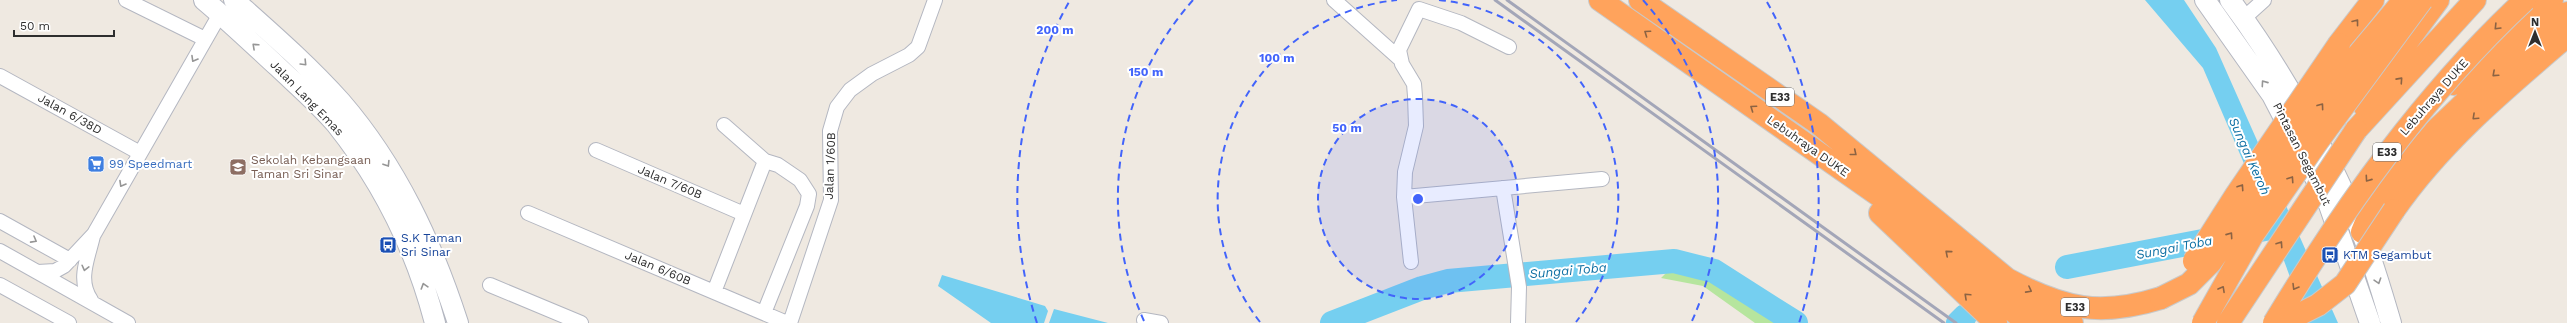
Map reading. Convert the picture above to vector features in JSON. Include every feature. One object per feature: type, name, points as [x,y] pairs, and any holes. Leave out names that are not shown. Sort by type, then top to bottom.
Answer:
[{"type":"highway","name":"Lebuhraya DUKE","points":[[1600,0],[1884,199],[1992,279]]},
{"type":"highway","name":"Lebuhraya DUKE","points":[[1640,0],[1819,124],[1992,279]]},
{"type":"highway","points":[[2161,298],[2183,276],[2202,251],[2240,188],[2339,44],[2373,0]]},
{"type":"highway","name":"E33","points":[[1992,279],[2062,304],[2083,309],[2114,309],[2161,298],[2189,284],[2211,262],[2356,57],[2404,0]]},
{"type":"highway","points":[[2203,323],[2257,230],[2318,141],[2422,0]]},
{"type":"highway","points":[[2356,130],[2369,97],[2387,69],[2438,0]]},
{"type":"highway","points":[[2228,323],[2356,130],[2475,0]]},
{"type":"highway","name":"Lebuhraya DUKE","points":[[2274,323],[2317,251],[2388,151],[2463,63],[2525,0]]},
{"type":"highway","points":[[2420,113],[2552,0]]},
{"type":"highway","points":[[2362,232],[2374,203],[2437,129],[2494,75],[2567,13]]},
{"type":"highway","points":[[2282,323],[2318,304],[2345,284],[2417,177],[2447,144],[2502,92],[2567,36]]},
{"type":"highway","name":"E33","points":[[1842,170],[1856,192],[1996,323]]},
{"type":"highway","name":"E33","points":[[1992,279],[2028,323]]},
{"type":"highway","points":[[1992,279],[2037,313],[2072,323]]},
{"type":"main road","name":"Jalan Lang Emas","points":[[204,0],[227,7],[294,52],[342,103],[382,156],[418,218],[442,274],[458,323]]},
{"type":"main road","name":"Pintasan Segambut","points":[[2205,0],[2272,95],[2329,205],[2370,323]]},
{"type":"main road","name":"Pintasan Segambut","points":[[2230,0],[2244,18],[2285,82],[2343,189],[2362,232],[2391,323]]},
{"type":"main road","name":"Jalan Lang Emas","points":[[227,7],[335,124],[374,176],[400,224],[418,266],[435,323]]},
{"type":"street","points":[[126,0],[205,39]]},
{"type":"street","name":"Jalan 1/60B","points":[[788,323],[831,200],[830,131],[837,107],[850,90],[872,74],[909,55],[918,47],[935,0]]},
{"type":"street","points":[[1334,0],[1400,59],[1414,84],[1416,119],[1405,172],[1404,197],[1411,262]]},
{"type":"street","points":[[1649,0],[1838,133]]},
{"type":"street","points":[[2244,18],[2264,0]]},
{"type":"street","points":[[38,272],[55,271],[64,266],[94,234],[205,39],[227,7]]},
{"type":"street","points":[[1400,59],[1399,46],[1420,9],[1461,23],[1509,47]]},
{"type":"street","name":"Jalan 6/38D","points":[[0,76],[140,153]]},
{"type":"street","points":[[724,125],[765,161],[778,166],[800,180],[809,194],[831,200]]},
{"type":"street","name":"Jalan 7/60B","points":[[596,150],[744,214]]},
{"type":"street","points":[[714,292],[765,161]]},
{"type":"street","points":[[1404,197],[1602,179]]},
{"type":"street","points":[[1503,188],[1519,287],[1518,323]]},
{"type":"street","points":[[764,313],[807,206],[809,194]]},
{"type":"street","name":"Jalan 6/60B","points":[[528,213],[788,323]]},
{"type":"street","points":[[0,221],[70,260]]},
{"type":"street","points":[[91,300],[84,290],[82,279],[94,234]]},
{"type":"street","points":[[0,251],[91,300],[128,323]]},
{"type":"street","points":[[490,285],[581,323]]},
{"type":"street","points":[[0,286],[69,323]]},
{"type":"street","points":[[1144,320],[1161,323]]},
{"type":"green space","points":[[1671,268],[1715,278],[1784,323],[1755,323],[1703,286],[1661,278]]},
{"type":"water","name":"Sungai Keroh","points":[[2145,0],[2184,0],[2216,48],[2338,323],[2307,323],[2273,231],[2203,68]]},
{"type":"water","points":[[942,275],[1045,306],[1048,311],[1044,323],[991,323],[938,286]]},
{"type":"water","points":[[1054,309],[1108,323],[1049,323]]},
{"type":"waterway","name":"Sungai Toba","points":[[2067,267],[2281,226]]},
{"type":"waterway","name":"Sungai Toba","points":[[1332,323],[1422,288],[1448,281],[1674,261],[1714,271],[1796,323]]},
{"type":"waterway","name":"Sungai Toba","points":[[1958,323],[1965,316]]},
{"type":"railway","points":[[1495,0],[1944,323]]},
{"type":"railway","points":[[1507,0],[1956,323]]},
{"type":"place","name":"99 Speedmart","points":[[96,164]]},
{"type":"place","name":"Sekolah Kebangsaan Taman Sri Sinar","points":[[238,167]]},
{"type":"place","name":"S.K Taman Sri Sinar","points":[[388,245]]},
{"type":"place","name":"KTM Segambut","points":[[2330,255]]}]
